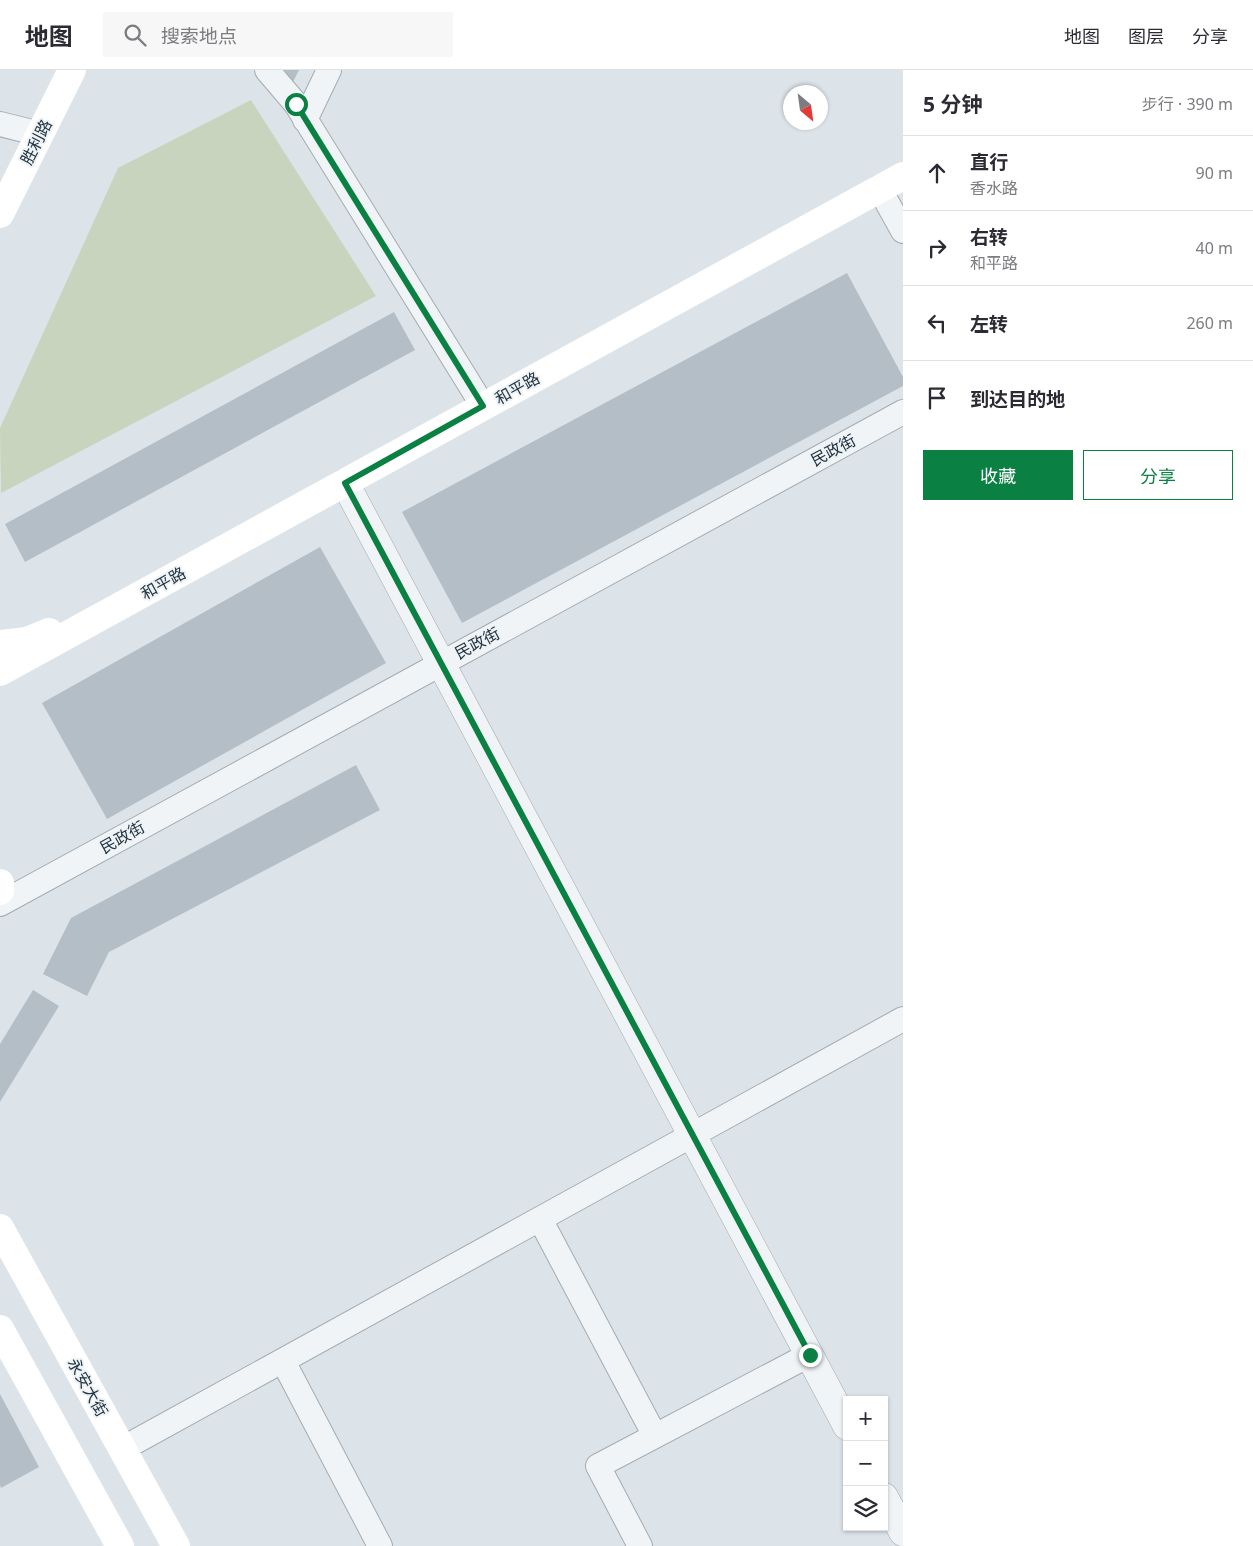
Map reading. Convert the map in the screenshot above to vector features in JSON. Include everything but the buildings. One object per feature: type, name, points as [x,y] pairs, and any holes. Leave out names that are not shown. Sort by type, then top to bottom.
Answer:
[{"type":"main road","name":"胜利路","points":[[0,214],[72,70]]},
{"type":"main road","name":"和平路","points":[[0,672],[903,176]]},
{"type":"main road","points":[[0,644],[27,641],[125,604]]},
{"type":"main road","points":[[0,883],[0,891]]},
{"type":"main road","name":"永安大街","points":[[0,1228],[176,1546]]},
{"type":"main road","points":[[0,1329],[120,1546]]},
{"type":"street","points":[[267,70],[296,104],[483,406]]},
{"type":"street","points":[[305,120],[329,70]]},
{"type":"street","points":[[0,124],[40,134]]},
{"type":"street","points":[[879,188],[903,231]]},
{"type":"street","name":"民政街","points":[[0,904],[903,412]]},
{"type":"street","points":[[345,483],[843,1418]]},
{"type":"street","points":[[122,1449],[903,1019]]},
{"type":"street","points":[[540,1219],[655,1436]]},
{"type":"street","points":[[640,1546],[598,1466],[810,1355]]},
{"type":"street","points":[[283,1361],[380,1546]]},
{"type":"street","points":[[888,1504],[903,1532]]},
{"type":"green space","points":[[251,100],[376,296],[1,493],[0,428],[118,168]]},
{"type":"route","points":[[296,104],[483,406],[345,483],[810,1355]]}]
